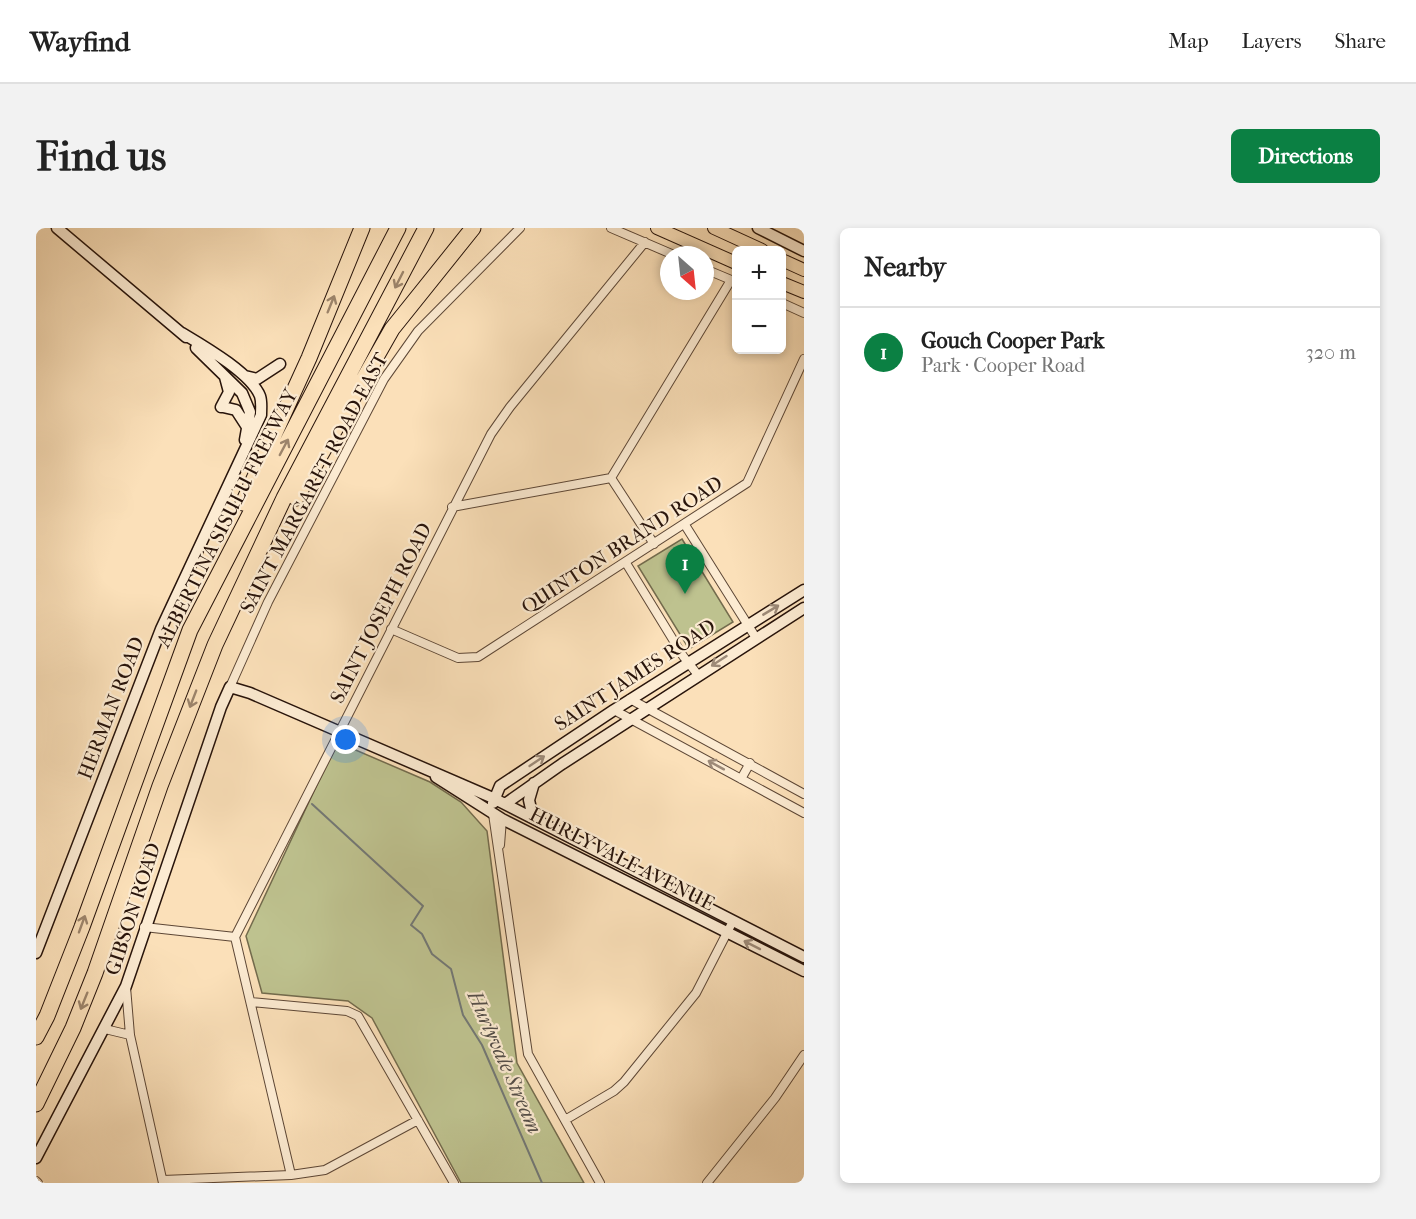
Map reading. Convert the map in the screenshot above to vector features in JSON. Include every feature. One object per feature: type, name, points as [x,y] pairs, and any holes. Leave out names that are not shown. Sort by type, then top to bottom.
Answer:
[{"type":"highway","points":[[190,630],[207,584],[309,358],[362,228]]},
{"type":"highway","name":"ALBERTINA SISULU FREEWAY","points":[[36,1037],[47,1016],[82,927],[137,770],[190,630],[398,228]]},
{"type":"highway","points":[[36,1104],[73,1028],[95,973],[160,786],[215,645],[284,498],[426,228]]},
{"type":"highway","points":[[215,645],[377,352],[392,329],[473,228]]},
{"type":"main road","points":[[657,228],[732,261]]},
{"type":"main road","points":[[714,228],[753,246]]},
{"type":"main road","points":[[786,262],[803,269]]},
{"type":"main road","points":[[786,285],[804,292]]},
{"type":"street","name":"HERMAN ROAD","points":[[57,228],[182,333],[246,400],[250,412],[244,447]]},
{"type":"street","name":"SAINT MARGARET ROAD EAST","points":[[230,687],[268,602],[384,379],[418,331],[520,228]]},
{"type":"street","points":[[612,228],[660,249]]},
{"type":"street","points":[[758,228],[804,251]]},
{"type":"street","name":"SAINT JOSEPH ROAD","points":[[235,937],[452,507],[501,418],[645,242]]},
{"type":"street","points":[[714,273],[732,280]]},
{"type":"street","points":[[452,507],[611,478],[732,284]]},
{"type":"street","points":[[786,305],[804,313]]},
{"type":"street","name":"HERMAN ROAD","points":[[36,953],[161,628],[244,447],[256,429],[262,405],[255,388],[239,373],[182,333]]},
{"type":"street","name":"QUINTON BRAND ROAD","points":[[391,629],[458,658],[478,657],[685,525],[747,483],[804,359]]},
{"type":"street","points":[[239,373],[257,379],[280,364]]},
{"type":"street","points":[[225,376],[229,392],[222,407],[236,410],[247,427]]},
{"type":"street","points":[[611,478],[654,544]]},
{"type":"street","points":[[685,525],[756,638]]},
{"type":"street","points":[[626,563],[698,675]]},
{"type":"street","name":"SAINT JAMES ROAD","points":[[493,798],[500,786],[630,699],[804,590]]},
{"type":"street","name":"SAINT JAMES ROAD","points":[[505,804],[630,719],[804,608]]},
{"type":"street","name":"HURLYVALE AVENUE","points":[[230,687],[339,731],[493,798],[804,957]]},
{"type":"street","name":"GIBSON ROAD","points":[[163,1182],[130,1035],[126,986],[220,707],[230,687]]},
{"type":"street","points":[[630,699],[804,794]]},
{"type":"street","points":[[614,710],[804,813]]},
{"type":"street","points":[[741,779],[750,763]]},
{"type":"street","name":"HURLYVALE AVENUE","points":[[428,771],[498,816],[804,971]]},
{"type":"street","points":[[533,818],[529,800],[534,783]]},
{"type":"street","points":[[480,792],[500,786]]},
{"type":"street","points":[[493,798],[498,816],[499,855],[526,1044],[533,1064],[600,1183]]},
{"type":"street","points":[[498,816],[505,804]]},
{"type":"street","points":[[565,1120],[614,1091],[624,1082],[696,993],[733,921]]},
{"type":"street","points":[[144,927],[235,937],[291,1174]]},
{"type":"street","points":[[36,1158],[126,986]]},
{"type":"street","points":[[251,1002],[346,1011],[358,1016],[454,1183]]},
{"type":"street","points":[[105,1029],[130,1035]]},
{"type":"street","points":[[707,1183],[775,1098],[804,1055]]},
{"type":"street","points":[[163,1182],[291,1174],[335,1166],[418,1119]]},
{"type":"green space","points":[[682,539],[733,622],[689,649],[638,566]]},
{"type":"green space","points":[[337,742],[430,782],[461,802],[487,831],[517,1063],[584,1183],[461,1183],[372,1018],[348,1001],[262,993],[246,936]]},
{"type":"waterway","name":"Hurlyvale Stream","points":[[312,804],[423,906],[411,925],[422,934],[432,954],[451,969],[463,1015],[482,1045],[542,1183]]},
{"type":"place","name":"Gouch Cooper Park","points":[[685,594]]}]
